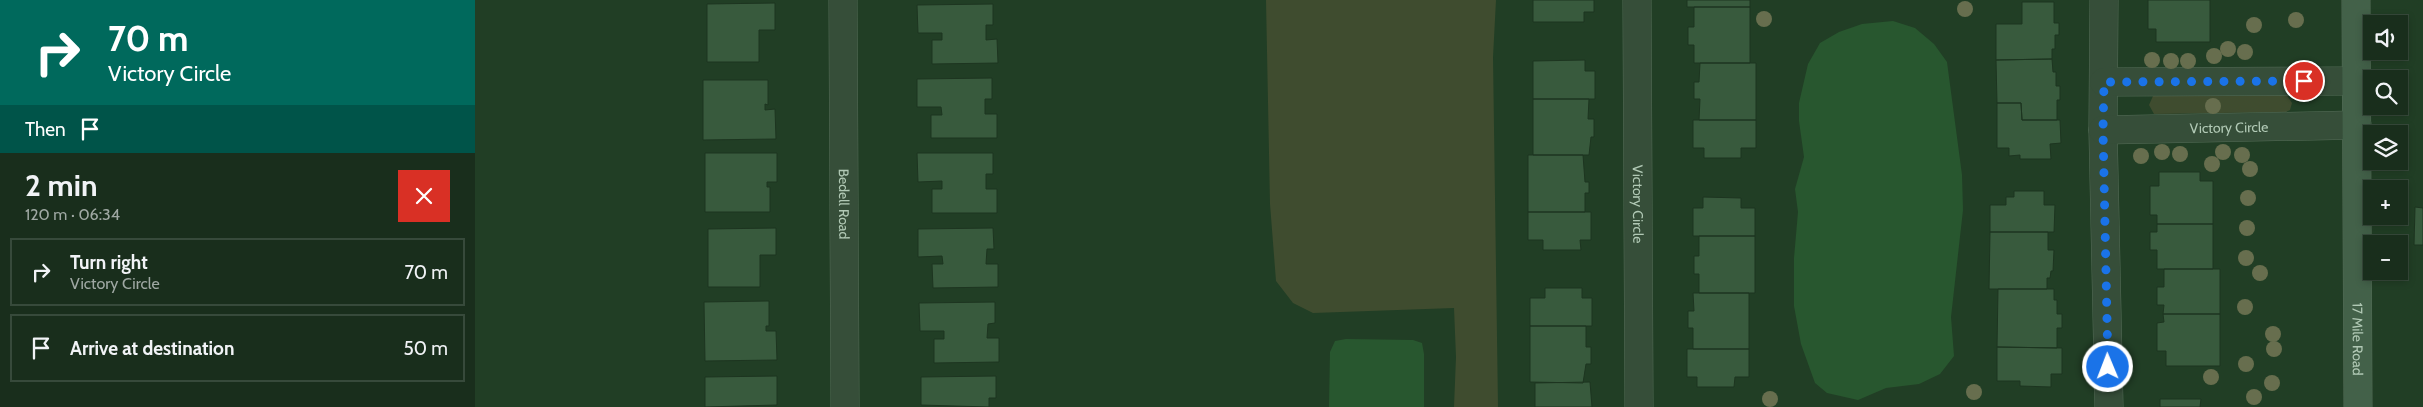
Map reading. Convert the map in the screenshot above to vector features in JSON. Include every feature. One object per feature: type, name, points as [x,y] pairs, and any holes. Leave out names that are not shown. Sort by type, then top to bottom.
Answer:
[{"type":"main road","name":"17 Mile Road","points":[[2356,0],[2358,407]]},
{"type":"street","name":"Bedell Road","points":[[843,0],[845,407]]},
{"type":"street","name":"Victory Circle","points":[[1637,0],[1639,407]]},
{"type":"street","points":[[2104,0],[2103,130],[2109,407]]},
{"type":"street","points":[[2104,82],[2357,81]]},
{"type":"street","name":"Victory Circle","points":[[2103,130],[2357,125]]},
{"type":"shaded area","points":[[1266,0],[1496,0],[1493,57],[1498,407],[1454,407],[1456,357],[1454,308],[1313,313],[1293,303],[1276,281],[1270,204]]},
{"type":"shaded area","points":[[1893,21],[1915,28],[1934,44],[1947,62],[1962,175],[1963,210],[1951,317],[1954,356],[1940,374],[1919,384],[1886,388],[1858,400],[1827,393],[1815,383],[1801,344],[1794,306],[1794,258],[1798,212],[1795,189],[1804,157],[1799,121],[1799,103],[1808,64],[1820,43],[1839,32],[1862,24]]},
{"type":"shaded area","points":[[2286,94],[2292,103],[2290,110],[2286,112],[2154,114],[2149,105],[2153,96]]},
{"type":"shaded area","points":[[1346,339],[1413,340],[1422,343],[1424,354],[1424,407],[1329,407],[1330,352],[1335,341]]},
{"type":"building","points":[[1533,0],[1594,0],[1594,12],[1584,12],[1584,22],[1533,22]]},
{"type":"building","points":[[1687,0],[1750,0],[1750,7],[1687,7]]},
{"type":"building","points":[[2148,0],[2210,0],[2210,42],[2156,42],[2156,29],[2148,29]]},
{"type":"building","points":[[2022,2],[2054,2],[2054,23],[2059,23],[2059,35],[2055,35],[2055,49],[2052,49],[2052,59],[1996,60],[1996,24],[2022,24]]},
{"type":"building","points":[[775,3],[775,30],[759,30],[759,62],[707,62],[707,4]]},
{"type":"building","points":[[993,4],[993,25],[986,25],[986,40],[997,39],[998,63],[932,64],[932,40],[942,40],[942,33],[918,33],[917,5]]},
{"type":"building","points":[[1694,7],[1750,7],[1750,63],[1694,63],[1694,45],[1688,45],[1688,27],[1694,27]]},
{"type":"building","points":[[2052,59],[2053,72],[2056,72],[2056,86],[2060,86],[2060,100],[2057,100],[2057,120],[2022,120],[2021,103],[1997,103],[1996,60]]},
{"type":"building","points":[[1585,60],[1585,71],[1595,71],[1595,99],[1533,99],[1533,61]]},
{"type":"building","points":[[1700,63],[1756,63],[1756,120],[1699,120],[1700,99],[1694,99],[1694,82],[1699,82]]},
{"type":"building","points":[[992,78],[992,99],[985,99],[985,114],[997,114],[997,138],[931,138],[931,115],[942,115],[941,107],[917,107],[917,79]]},
{"type":"building","points":[[703,80],[768,80],[768,105],[765,104],[765,110],[775,109],[776,139],[703,140]]},
{"type":"building","points":[[1533,99],[1589,99],[1588,119],[1594,119],[1594,137],[1591,137],[1589,155],[1533,155]]},
{"type":"building","points":[[1997,103],[2021,103],[2022,120],[2060,120],[2061,143],[2050,144],[2051,159],[2020,159],[2020,155],[2009,156],[2009,148],[1997,148]]},
{"type":"building","points":[[1693,120],[1756,120],[1756,148],[1741,148],[1741,158],[1704,158],[1704,148],[1693,148]]},
{"type":"building","points":[[705,153],[777,153],[777,182],[767,182],[767,187],[770,187],[770,212],[705,212]]},
{"type":"building","points":[[917,153],[993,153],[993,174],[986,174],[986,189],[997,189],[997,213],[932,213],[932,189],[942,189],[942,181],[918,182]]},
{"type":"building","points":[[1528,155],[1583,155],[1585,182],[1589,182],[1589,193],[1585,193],[1585,212],[1528,212]]},
{"type":"building","points":[[2159,172],[2200,172],[2200,181],[2213,181],[2213,224],[2157,224],[2157,215],[2150,215],[2150,186],[2159,186]]},
{"type":"building","points":[[2014,191],[2044,191],[2044,205],[2055,205],[2054,232],[1990,232],[1990,205],[2006,205],[2006,197],[2014,197]]},
{"type":"building","points":[[1703,197],[1741,198],[1741,208],[1755,208],[1755,236],[1693,236],[1693,208],[1703,208]]},
{"type":"building","points":[[2415,207],[2423,208],[2423,245],[2414,245]]},
{"type":"building","points":[[1528,212],[1591,212],[1591,240],[1580,240],[1581,250],[1543,250],[1543,240],[1528,240]]},
{"type":"building","points":[[2157,224],[2213,224],[2213,269],[2157,269],[2157,250],[2150,250],[2150,232],[2157,232]]},
{"type":"building","points":[[776,228],[776,255],[760,255],[760,287],[708,287],[708,229]]},
{"type":"building","points":[[993,228],[994,249],[987,249],[986,264],[998,264],[998,287],[933,288],[932,264],[943,264],[942,256],[918,257],[918,229]]},
{"type":"building","points":[[1990,232],[2048,232],[2048,250],[2054,250],[2053,271],[2051,271],[2050,278],[2047,278],[2047,289],[1989,289]]},
{"type":"building","points":[[1699,236],[1755,236],[1755,293],[1699,293],[1699,274],[1694,274],[1694,256],[1699,256]]},
{"type":"building","points":[[2164,269],[2220,269],[2220,314],[2163,314],[2164,305],[2157,305],[2157,287],[2164,287]]},
{"type":"building","points":[[1545,288],[1582,288],[1582,298],[1592,298],[1592,326],[1530,326],[1530,298],[1545,298]]},
{"type":"building","points":[[1998,289],[2054,289],[2054,300],[2057,300],[2057,314],[2062,314],[2062,328],[2057,328],[2057,348],[1997,347]]},
{"type":"building","points":[[1693,293],[1749,293],[1749,349],[1693,349],[1693,328],[1688,328],[1688,311],[1694,311]]},
{"type":"building","points":[[769,301],[769,326],[766,326],[766,331],[776,331],[777,360],[705,361],[704,302]]},
{"type":"building","points":[[995,302],[995,323],[988,324],[987,338],[999,338],[999,362],[934,363],[934,339],[944,339],[944,331],[920,331],[919,303]]},
{"type":"building","points":[[2163,314],[2220,314],[2220,366],[2166,366],[2166,351],[2157,351],[2157,323],[2164,322]]},
{"type":"building","points":[[1530,326],[1586,326],[1586,347],[1591,347],[1591,364],[1586,364],[1583,383],[1530,382]]},
{"type":"building","points":[[1997,347],[2062,348],[2062,374],[2051,374],[2051,387],[2020,386],[2020,381],[1997,381]]},
{"type":"building","points":[[1687,349],[1749,349],[1749,377],[1735,377],[1734,387],[1697,387],[1697,377],[1687,377]]},
{"type":"building","points":[[777,376],[777,405],[705,407],[705,377]]},
{"type":"building","points":[[996,376],[996,398],[989,398],[989,407],[921,405],[921,377]]},
{"type":"building","points":[[1590,382],[1592,407],[1535,407],[1535,383]]},
{"type":"building","points":[[2160,399],[2201,399],[2200,407],[2160,407]]},
{"type":"route","points":[[2108,367],[2103,130],[2104,82],[2304,81]]}]
